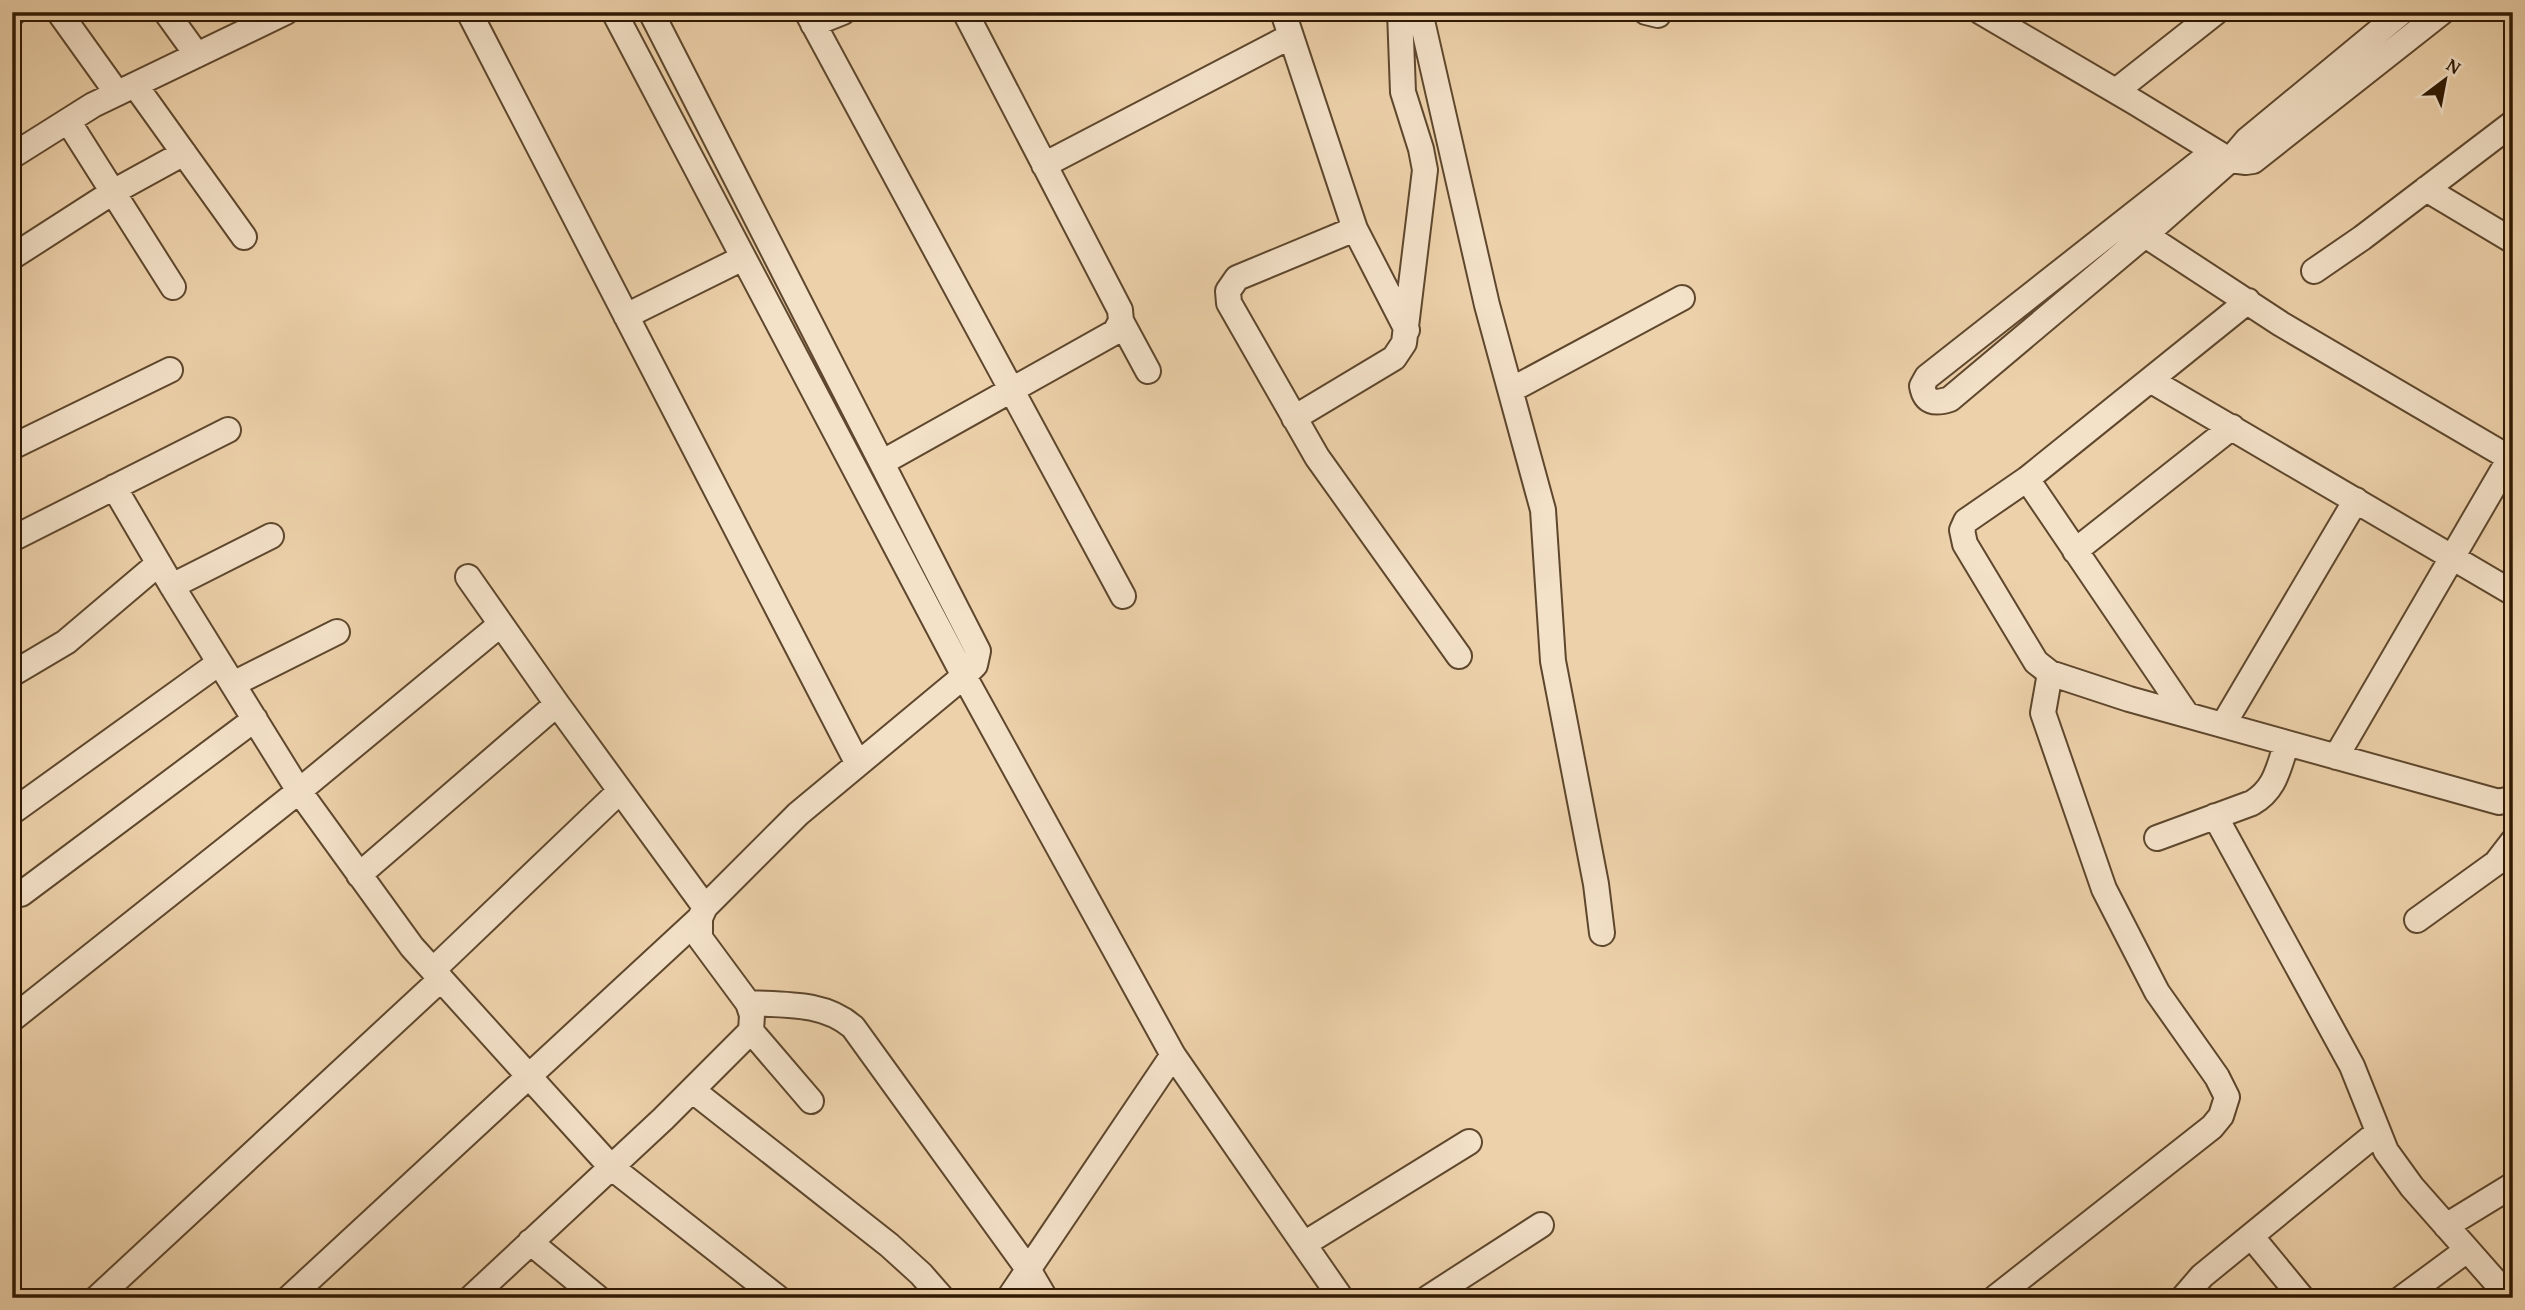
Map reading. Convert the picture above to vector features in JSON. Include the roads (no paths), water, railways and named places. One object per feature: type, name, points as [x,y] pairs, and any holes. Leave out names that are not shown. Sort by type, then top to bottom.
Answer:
[{"type":"street","points":[[59,12],[184,153],[244,237]]},
{"type":"street","points":[[166,12],[197,55]]},
{"type":"street","points":[[12,156],[126,89],[286,12]]},
{"type":"street","points":[[469,12],[858,764]]},
{"type":"street","points":[[614,12],[964,676],[1173,1055],[1341,1298]]},
{"type":"street","points":[[289,1298],[702,912],[798,814],[975,665],[978,651],[651,12]]},
{"type":"street","points":[[843,12],[810,18],[1123,596]]},
{"type":"street","points":[[965,12],[1120,310],[1121,321],[1148,371]]},
{"type":"street","points":[[1283,12],[1355,229],[1407,331]]},
{"type":"street","points":[[1294,418],[1394,358],[1407,331],[1412,265],[1425,170],[1403,92],[1400,12]]},
{"type":"street","points":[[1420,12],[1487,305],[1544,510],[1553,661],[1596,884],[1602,933]]},
{"type":"street","points":[[1981,12],[2222,156],[2253,161],[2442,12]]},
{"type":"street","points":[[2116,91],[2216,12]]},
{"type":"street","points":[[2222,156],[2145,236],[1950,399],[1937,403],[1928,401],[1922,386],[1927,377],[2124,221],[2222,156],[2247,140],[2402,12]]},
{"type":"street","points":[[1044,165],[1291,36]]},
{"type":"street","points":[[68,121],[173,287]]},
{"type":"street","points":[[2314,271],[2513,123]]},
{"type":"street","points":[[12,257],[114,192],[184,153]]},
{"type":"street","points":[[701,177],[730,166]]},
{"type":"street","points":[[2426,190],[2513,241]]},
{"type":"street","points":[[2124,221],[2281,324],[2511,459],[2336,757]]},
{"type":"street","points":[[1355,229],[1237,278],[1228,292],[1229,303],[1317,457],[1459,656]]},
{"type":"street","points":[[626,316],[743,258]]},
{"type":"street","points":[[1511,390],[1682,298]]},
{"type":"street","points":[[2248,302],[2027,479],[1966,521],[1962,530],[1965,544],[2036,662],[2050,673],[2187,715],[2499,802],[2513,798]]},
{"type":"street","points":[[883,462],[1115,332],[1121,321]]},
{"type":"street","points":[[12,447],[170,370]]},
{"type":"street","points":[[2150,380],[2513,593]]},
{"type":"street","points":[[2074,551],[2232,427]]},
{"type":"street","points":[[12,539],[228,430]]},
{"type":"street","points":[[2027,479],[2187,715]]},
{"type":"street","points":[[114,487],[158,564],[299,791],[412,947],[611,1167],[778,1298]]},
{"type":"street","points":[[2223,725],[2356,500]]},
{"type":"street","points":[[172,586],[271,536]]},
{"type":"street","points":[[12,674],[73,636],[158,564]]},
{"type":"street","points":[[468,577],[702,912],[700,938],[748,1003],[752,1015],[751,1031],[471,1298]]},
{"type":"street","points":[[12,1019],[299,791],[501,624]]},
{"type":"street","points":[[233,684],[337,632]]},
{"type":"street","points":[[12,812],[219,663]]},
{"type":"street","points":[[1995,1298],[2212,1127],[2221,1116],[2227,1097],[2217,1077],[2157,992],[2104,890],[2043,713],[2050,673]]},
{"type":"street","points":[[359,875],[557,704]]},
{"type":"street","points":[[21,894],[254,719]]},
{"type":"street","points":[[2157,838],[2252,803],[2265,795],[2273,784],[2287,743]]},
{"type":"street","points":[[97,1298],[437,975],[620,791]]},
{"type":"street","points":[[2215,817],[2352,1066],[2386,1151],[2412,1187],[2510,1298]]},
{"type":"street","points":[[2417,920],[2496,863],[2513,841]]},
{"type":"street","points":[[748,1003],[813,1007],[842,1018],[853,1027],[1028,1269],[1045,1298]]},
{"type":"street","points":[[751,1031],[811,1101]]},
{"type":"street","points":[[1009,1298],[1173,1055]]},
{"type":"street","points":[[692,1090],[889,1245],[921,1274],[942,1298]]},
{"type":"street","points":[[2183,1298],[2202,1276],[2378,1132]]},
{"type":"street","points":[[1304,1244],[1469,1142]]},
{"type":"street","points":[[2446,1226],[2513,1185]]},
{"type":"street","points":[[1428,1298],[1541,1225]]},
{"type":"street","points":[[2251,1236],[2302,1298]]},
{"type":"street","points":[[530,1242],[597,1298]]},
{"type":"street","points":[[2402,1298],[2467,1250]]}]
